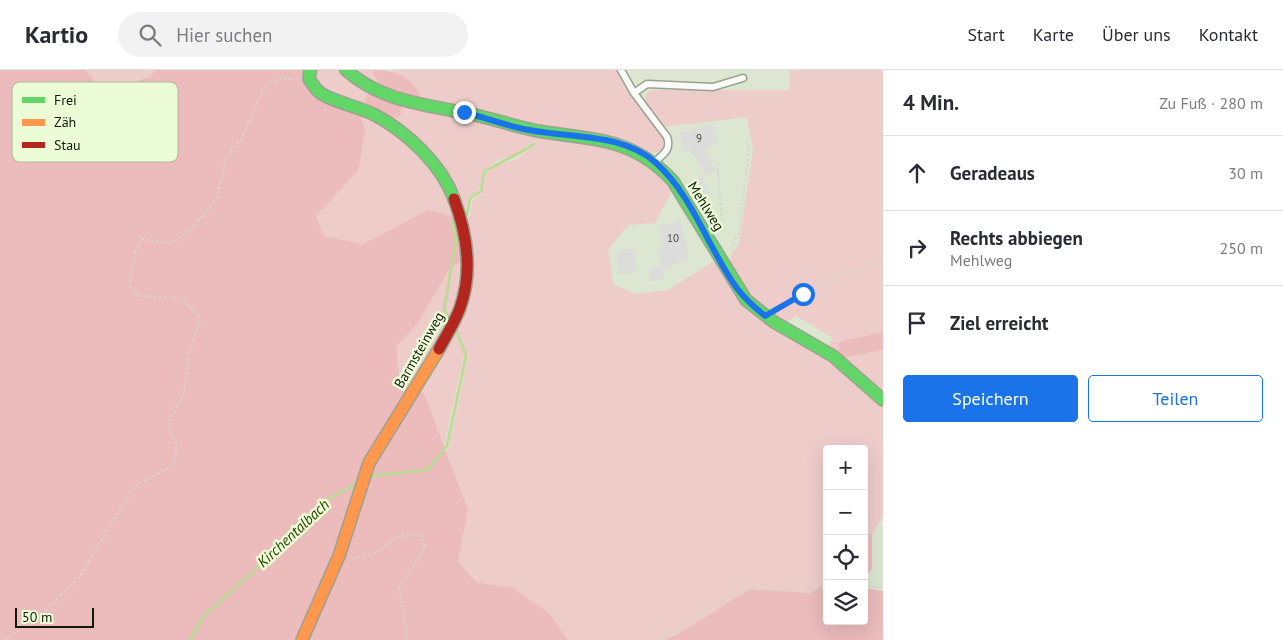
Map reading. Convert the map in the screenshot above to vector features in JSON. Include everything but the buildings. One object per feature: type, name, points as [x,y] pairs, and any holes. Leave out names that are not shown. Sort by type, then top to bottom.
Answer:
[{"type":"street","name":"Mehlweg","points":[[346,70],[353,77],[377,91],[401,100],[422,106],[464,112],[529,130],[603,140],[630,148],[655,162],[678,189],[735,286],[748,302],[765,316],[826,352],[869,385],[883,400]]},
{"type":"street","name":"Barmsteinweg","points":[[302,640],[338,556],[369,464],[432,361],[460,310],[466,287],[468,264],[464,226],[450,187],[431,161],[409,139],[375,115],[319,92],[310,75]]},
{"type":"lane","points":[[621,70],[634,93],[667,137],[670,144],[668,150],[655,162]]},
{"type":"lane","points":[[634,93],[647,84],[713,87],[743,78]]},
{"type":"path","points":[[5,640],[41,615],[79,578],[134,486],[172,466],[177,447],[168,422],[184,394],[189,354],[200,319],[190,304],[175,296],[138,296],[129,284],[135,253],[142,239],[171,244],[194,227],[218,196],[226,157],[242,138],[265,86],[281,78],[310,75]]},
{"type":"path","points":[[721,260],[735,245],[739,232],[749,151],[747,138]]},
{"type":"path","points":[[717,163],[723,238]]},
{"type":"path","points":[[765,316],[831,280],[883,260]]},
{"type":"path","points":[[338,556],[354,558],[376,553],[396,537],[422,534],[425,546],[412,571],[399,587],[407,634],[404,640]]},
{"type":"path","points":[[868,586],[883,588]]},
{"type":"path","points":[[660,640],[710,608],[750,587],[773,589],[823,588]]},
{"type":"shaded area","points":[[0,70],[86,70],[95,82],[12,82],[12,162],[178,162],[178,82],[133,82],[149,77],[156,70],[320,70],[314,82],[356,103],[365,130],[358,171],[316,216],[324,236],[363,244],[428,210],[453,216],[464,260],[450,268],[418,323],[396,347],[400,382],[424,393],[468,510],[458,562],[476,582],[513,588],[549,613],[568,640],[0,640]]},
{"type":"shaded area","points":[[86,70],[156,70],[149,77],[133,82],[95,82]]},
{"type":"shaded area","points":[[320,70],[341,70],[369,90],[364,104],[313,82]]},
{"type":"shaded area","points":[[352,70],[375,70],[373,74],[386,91]]},
{"type":"shaded area","points":[[375,70],[399,74],[411,82],[424,103],[386,91],[373,74]]},
{"type":"shaded area","points":[[391,70],[619,70],[635,99],[662,137],[664,145],[660,151],[653,153],[424,103]]},
{"type":"shaded area","points":[[790,70],[883,70],[883,332],[842,341],[840,348],[834,352],[827,348],[833,338],[796,316],[784,324],[774,315],[777,311],[775,307],[767,311],[748,296],[729,265],[731,255],[739,243],[753,150],[747,117],[663,127],[644,101],[646,94],[653,90],[790,90]]},
{"type":"shaded area","points":[[369,90],[401,104],[401,115],[389,121],[364,104]]},
{"type":"shaded area","points":[[401,104],[605,145],[653,166],[672,191],[655,223],[628,225],[608,250],[614,285],[636,294],[668,290],[716,260],[739,298],[823,353],[883,403],[883,518],[872,534],[868,534],[868,445],[823,445],[823,584],[812,593],[750,589],[678,634],[664,640],[568,640],[549,613],[513,588],[476,582],[458,562],[468,510],[446,451],[449,447],[468,357],[456,326],[466,220],[470,216],[472,201],[481,193],[486,173],[499,164],[516,160],[537,144],[534,141],[515,156],[499,159],[483,171],[479,190],[468,197],[464,211],[389,121]]},
{"type":"shaded area","points":[[358,109],[388,127],[441,180],[453,216],[428,210],[363,244],[324,236],[316,216],[358,171]]},
{"type":"shaded area","points":[[464,260],[462,290],[410,387],[400,382],[396,347],[418,323],[450,268]]},
{"type":"shaded area","points":[[454,331],[464,355],[444,446],[424,393],[417,390]]},
{"type":"shaded area","points":[[883,332],[883,350],[841,358],[834,352],[840,348],[837,344],[842,341]]},
{"type":"shaded area","points":[[883,350],[883,393],[841,358]]},
{"type":"shaded area","points":[[872,534],[872,568],[868,574],[868,535]]},
{"type":"shaded area","points":[[823,584],[823,625],[868,625],[868,589],[883,591],[883,640],[664,640],[678,634],[750,589],[812,593]]},
{"type":"waterway","name":"Kirchentalbach","points":[[467,214],[470,198],[481,191],[484,172],[534,144]]},
{"type":"waterway","name":"Kirchentalbach","points":[[449,318],[444,310],[456,240],[452,222],[455,221]]},
{"type":"waterway","name":"Kirchentalbach","points":[[370,476],[427,470],[447,446],[466,356],[456,330]]},
{"type":"waterway","name":"Kirchentalbach","points":[[190,640],[203,617],[280,547],[326,500],[356,484]]},
{"type":"traffic: fast","points":[[310,70],[309,79],[323,95],[375,115],[411,140],[441,174],[454,199]]},
{"type":"traffic: fast","points":[[346,70],[374,89],[405,100],[535,130],[598,140],[629,149],[644,157],[673,181],[746,300],[774,322],[833,356],[883,400]]},
{"type":"traffic: slow","points":[[302,640],[339,556],[369,463],[439,349]]},
{"type":"traffic: jam","points":[[439,349],[458,313],[466,281],[467,253],[465,239],[454,199]]},
{"type":"route","points":[[464,112],[529,130],[603,140],[644,154],[655,162],[678,189],[735,286],[748,302],[765,316],[803,294]]}]
